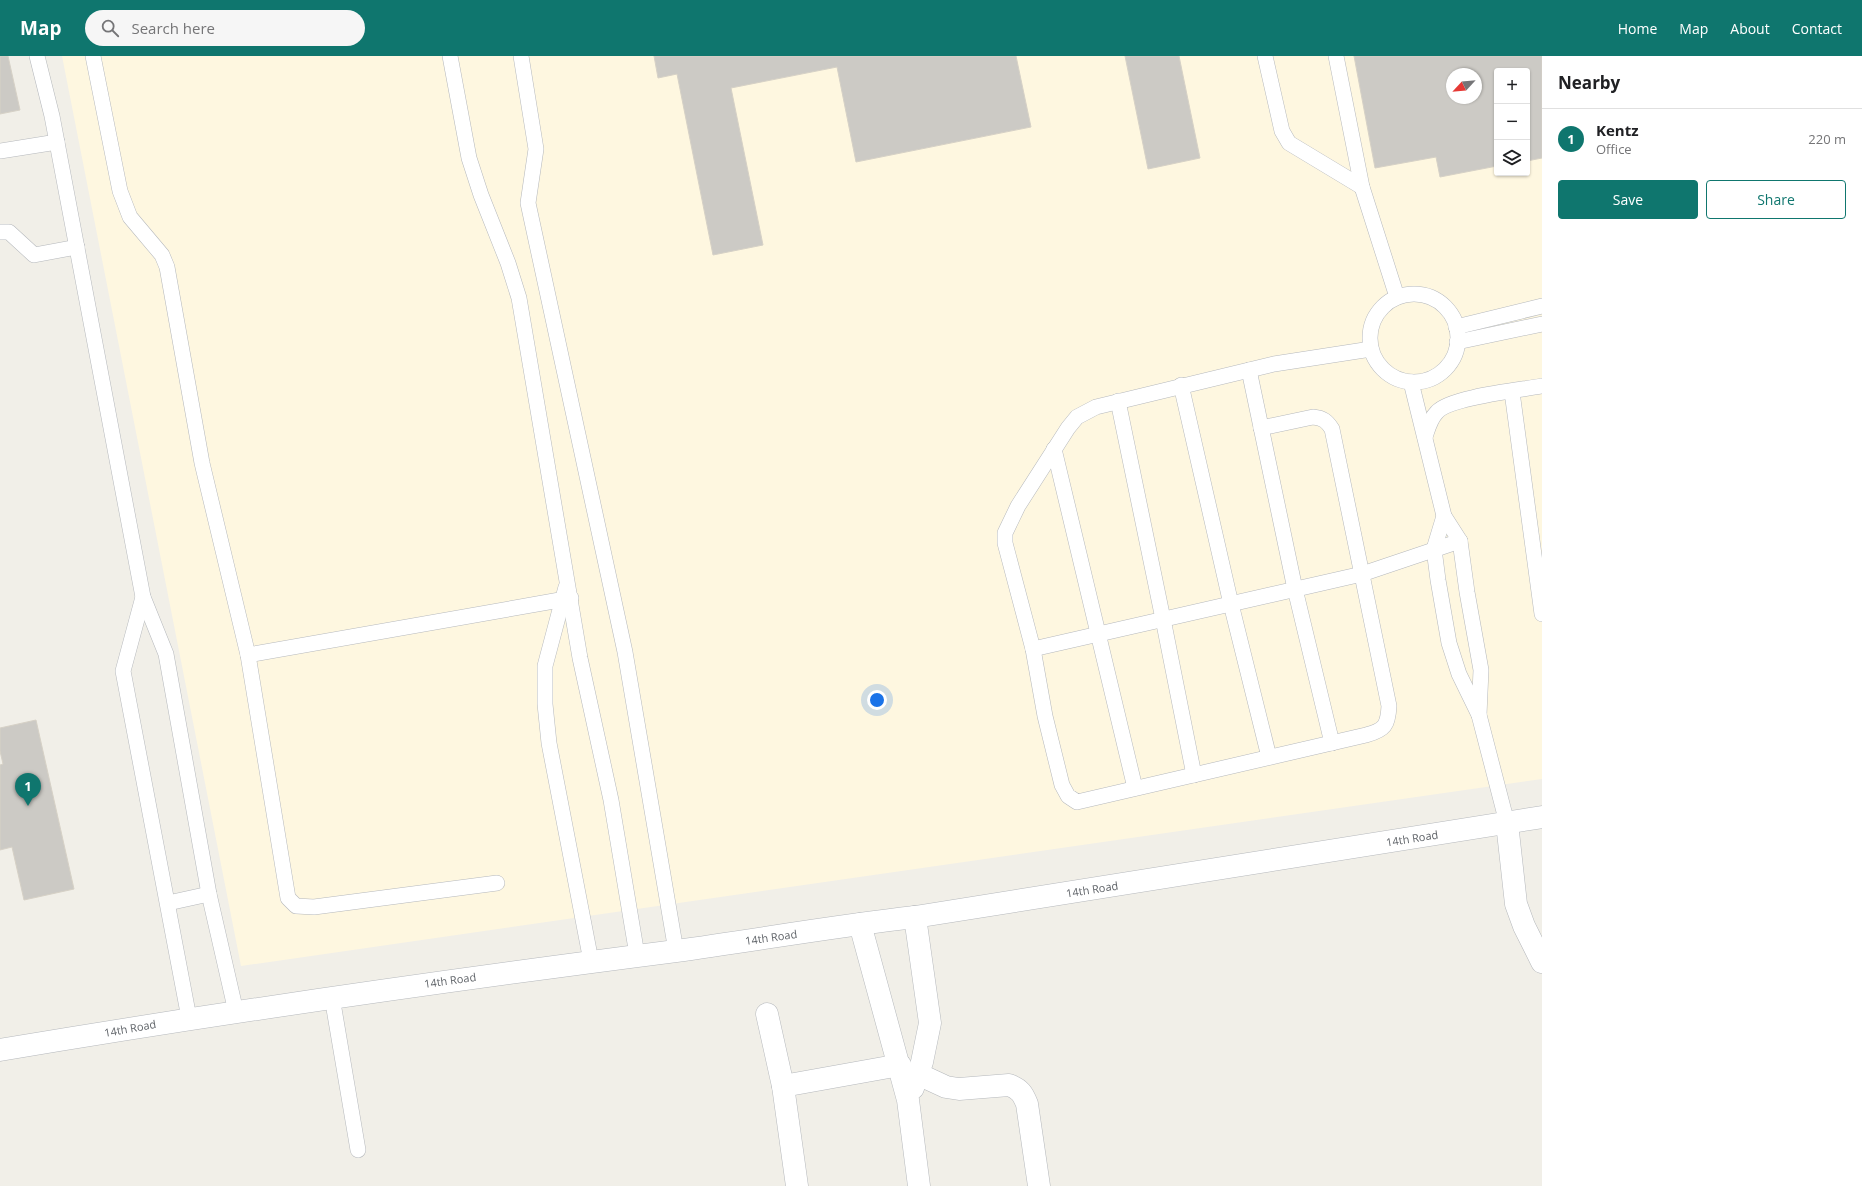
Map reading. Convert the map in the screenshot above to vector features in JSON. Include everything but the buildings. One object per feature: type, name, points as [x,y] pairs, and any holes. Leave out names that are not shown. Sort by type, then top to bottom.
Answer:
[{"type":"street","name":"14th Road","points":[[0,1050],[188,1018],[332,997],[591,960],[676,951],[915,917],[1542,817]]},
{"type":"street","points":[[1507,822],[1516,904],[1524,926],[1542,962]]},
{"type":"street","points":[[909,1069],[927,1043],[930,1023],[915,917]]},
{"type":"street","points":[[860,924],[909,1069],[908,1100],[920,1186]]},
{"type":"street","points":[[767,1014],[783,1086],[797,1186]]},
{"type":"street","points":[[783,1086],[909,1069],[946,1086],[959,1089],[1009,1084],[1017,1087],[1022,1092],[1027,1104],[1039,1186]]},
{"type":"lane","points":[[37,56],[57,142],[143,597],[166,654],[209,894],[236,1012]]},
{"type":"lane","points":[[93,56],[120,191],[130,218],[162,255],[167,267],[202,463],[248,655],[285,889],[288,898],[293,904],[301,907],[314,907],[497,883]]},
{"type":"lane","points":[[450,56],[469,158],[481,195],[508,263],[519,298],[568,580],[567,599],[546,666],[545,704],[549,743],[591,960]]},
{"type":"lane","points":[[521,56],[536,150],[528,203],[625,652],[676,951]]},
{"type":"lane","points":[[1265,56],[1282,131],[1289,143],[1362,187]]},
{"type":"lane","points":[[1336,56],[1362,187],[1397,297]]},
{"type":"lane","points":[[0,151],[57,142]]},
{"type":"lane","points":[[0,232],[9,232],[34,255],[77,247]]},
{"type":"lane","points":[[1407,294],[1425,295],[1442,303],[1453,318],[1456,327],[1457,342],[1455,354],[1445,369],[1430,379],[1411,382],[1394,377],[1379,366],[1371,349],[1369,331],[1376,313],[1389,300],[1397,297],[1407,294]]},
{"type":"lane","points":[[1456,327],[1542,306]]},
{"type":"lane","points":[[1457,342],[1542,324]]},
{"type":"lane","points":[[1261,428],[1313,417],[1321,418],[1327,422],[1332,430],[1389,706],[1389,716],[1385,726],[1375,733],[1077,802],[1068,796],[1062,785],[1045,716],[1033,649],[1005,543],[1005,533],[1018,506],[1054,449],[1077,417],[1096,407],[1274,364],[1371,349]]},
{"type":"lane","points":[[1249,370],[1295,589],[1332,743]]},
{"type":"lane","points":[[1411,382],[1444,516],[1460,541],[1466,592],[1481,670],[1479,715]]},
{"type":"lane","points":[[1181,386],[1231,604],[1269,757]]},
{"type":"lane","points":[[1425,437],[1430,421],[1437,411],[1446,405],[1542,386]]},
{"type":"lane","points":[[1512,392],[1542,614]]},
{"type":"lane","points":[[1118,401],[1164,619],[1194,775]]},
{"type":"lane","points":[[1054,449],[1135,788]]},
{"type":"lane","points":[[1444,516],[1434,549],[1449,643],[1459,674],[1479,715],[1507,822]]},
{"type":"lane","points":[[1033,649],[1362,574],[1460,541]]},
{"type":"lane","points":[[143,597],[123,672],[168,904],[188,1018]]},
{"type":"lane","points":[[248,655],[567,599]]},
{"type":"lane","points":[[567,599],[611,800],[637,955]]},
{"type":"lane","points":[[168,904],[209,894]]},
{"type":"lane","points":[[332,997],[358,1150]]},
{"type":"shaded area","points":[[62,56],[1542,56],[1542,779],[241,966]]},
{"type":"place","name":"Kentz","points":[[28,806]]}]
